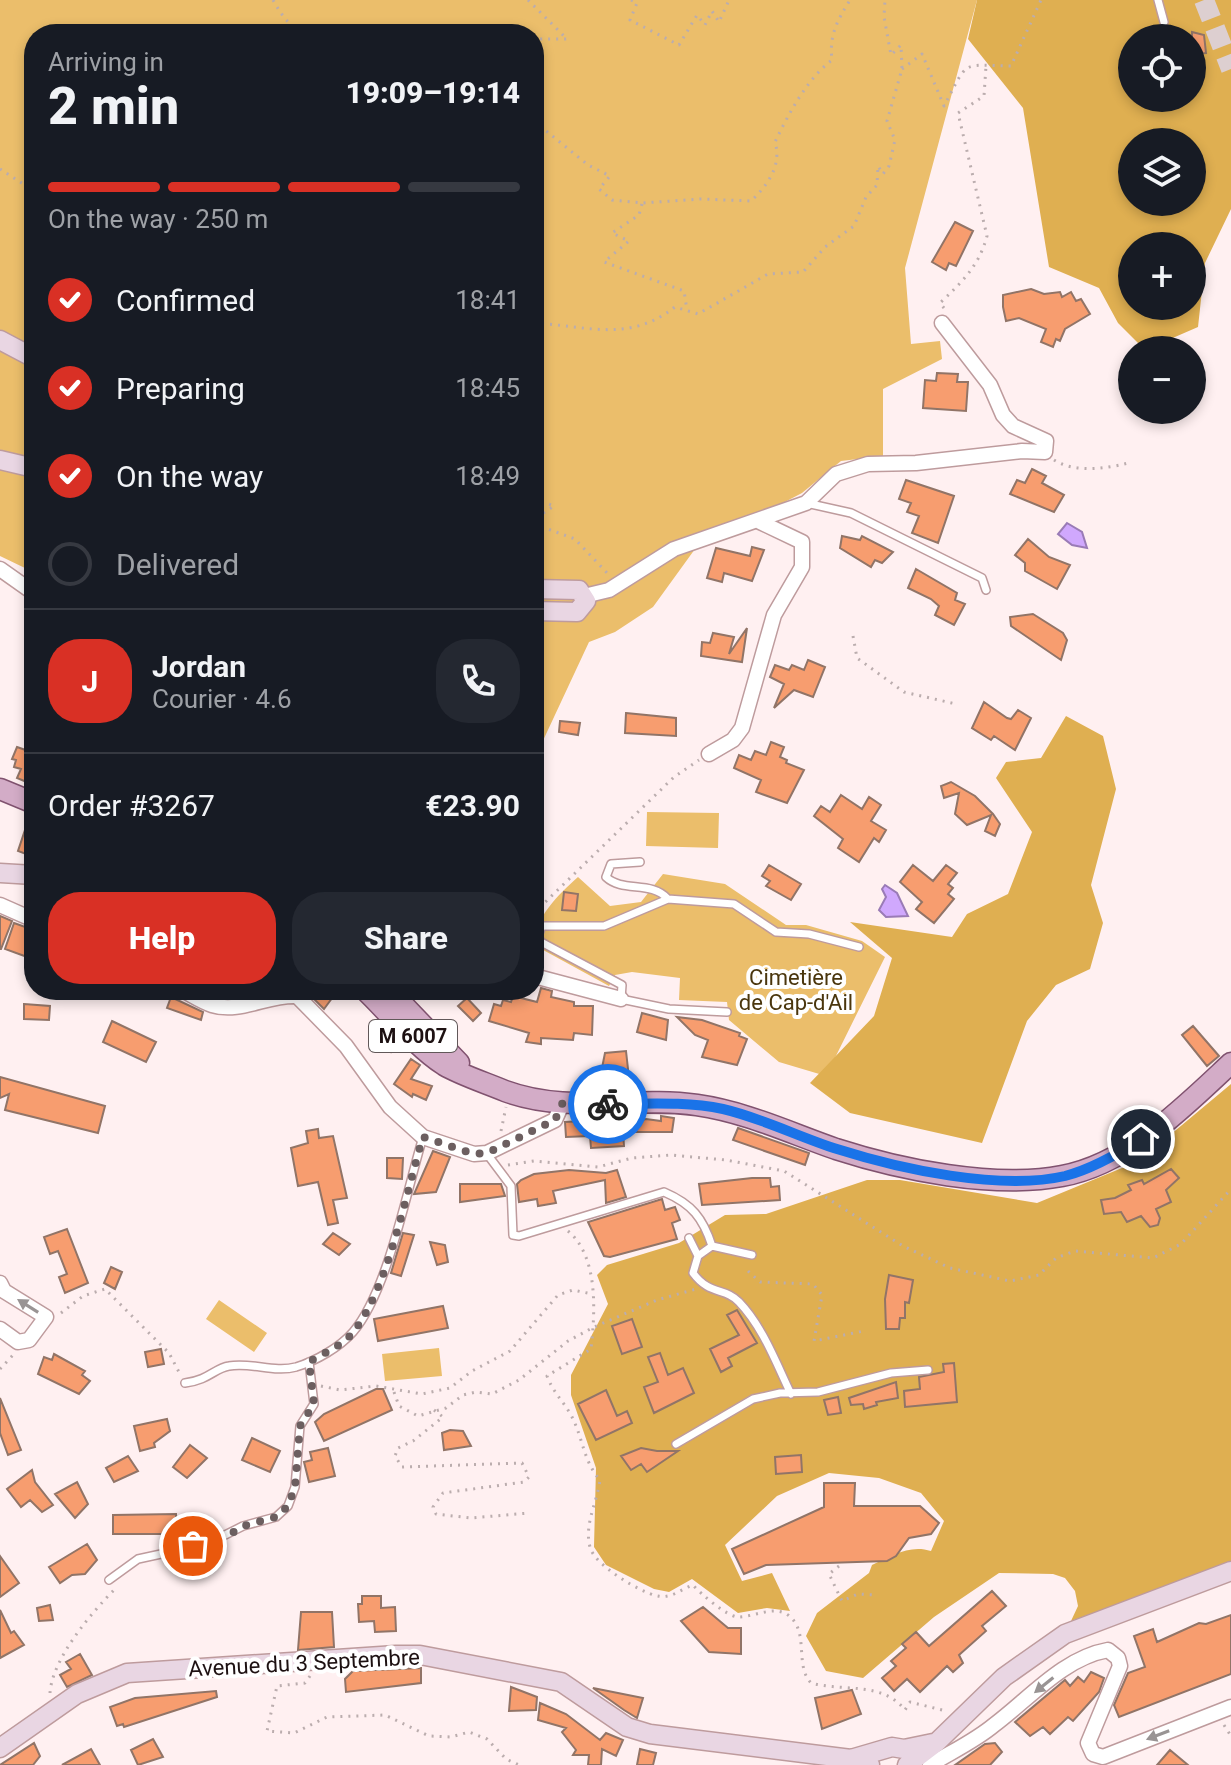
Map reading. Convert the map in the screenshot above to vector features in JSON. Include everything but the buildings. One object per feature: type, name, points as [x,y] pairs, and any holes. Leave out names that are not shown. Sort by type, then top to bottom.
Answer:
[{"type":"main road","points":[[0,340],[24,353]]},
{"type":"main road","points":[[0,460],[24,466]]},
{"type":"main road","points":[[544,589],[570,588],[584,596],[584,605],[577,612],[544,611]]},
{"type":"main road","points":[[0,789],[24,799]]},
{"type":"main road","points":[[0,873],[24,874]]},
{"type":"main road","name":"M 6007","points":[[376,1000],[445,1065],[508,1092],[563,1102],[709,1107],[866,1157],[985,1179],[1025,1181],[1065,1176],[1124,1150],[1158,1128],[1231,1063]]},
{"type":"main road","name":"M 6007","points":[[398,1000],[466,1073]]},
{"type":"main road","name":"Avenue du 3 Septembre","points":[[0,1748],[77,1694],[127,1673],[420,1655],[561,1682],[627,1727],[650,1734],[851,1759],[899,1758],[937,1742],[1004,1677],[1065,1634],[1231,1571]]},
{"type":"main road","name":"Avenue du 3 Septembre","points":[[851,1759],[870,1765]]},
{"type":"street","points":[[584,596],[609,590],[674,549],[760,522],[806,503],[836,474],[868,464],[916,463],[1022,451],[1045,452],[1046,441],[1013,426],[1003,415],[990,385],[942,323]]},
{"type":"street","points":[[709,754],[733,740],[742,728],[774,615],[802,567],[802,542],[760,522]]},
{"type":"street","points":[[0,569],[24,586]]},
{"type":"street","points":[[0,905],[24,916]]},
{"type":"street","points":[[544,979],[621,999]]},
{"type":"street","points":[[203,1000],[231,1007],[262,1000]]},
{"type":"street","points":[[301,1000],[346,1046],[390,1107],[423,1137],[474,1154],[493,1150],[555,1120],[563,1102]]},
{"type":"street","points":[[0,1329],[18,1342],[29,1340],[41,1328],[46,1317],[1,1290]]},
{"type":"street","points":[[930,1765],[991,1728],[1065,1668],[1092,1653],[1108,1650],[1118,1658],[1120,1666],[1088,1743],[1093,1754],[1103,1757],[1231,1707]]},
{"type":"lane","points":[[1158,0],[1164,22]]},
{"type":"lane","points":[[806,503],[851,513],[982,578],[986,590]]},
{"type":"lane","points":[[640,862],[611,864],[606,877],[612,882],[661,890],[668,899]]},
{"type":"lane","points":[[544,926],[604,926],[668,899],[734,904],[776,932],[809,934],[859,947]]},
{"type":"lane","points":[[544,944],[622,985],[621,999],[669,1009],[727,1012]]},
{"type":"lane","points":[[185,1383],[205,1381],[228,1366],[284,1370],[309,1362],[340,1344],[355,1330],[379,1283],[423,1137]]},
{"type":"lane","points":[[493,1150],[497,1167],[511,1186],[513,1235],[534,1234],[623,1202],[664,1192],[685,1200],[704,1221],[712,1246]]},
{"type":"lane","points":[[689,1238],[698,1256]]},
{"type":"lane","points":[[752,1255],[712,1246],[698,1256],[693,1273],[703,1287],[737,1299],[763,1335],[791,1394]]},
{"type":"lane","points":[[109,1580],[138,1559],[207,1544],[243,1526],[276,1517],[288,1506],[295,1487],[300,1426],[314,1404],[309,1362]]},
{"type":"lane","points":[[676,1444],[753,1399],[818,1392],[891,1373],[928,1370]]},
{"type":"path","points":[[273,0],[290,24]]},
{"type":"path","points":[[528,0],[567,39],[544,39]]},
{"type":"path","points":[[631,0],[637,3],[630,20],[679,45],[697,15],[705,25],[712,11],[719,22],[729,0]]},
{"type":"path","points":[[544,129],[588,165],[610,176],[599,189],[612,200],[642,203],[701,199],[751,201],[766,187],[779,156],[775,142],[815,73],[832,60],[830,44],[834,25],[850,0]]},
{"type":"path","points":[[544,324],[636,329],[659,319],[675,307],[698,314],[768,274],[803,272],[831,241],[854,226],[866,197],[877,185],[878,166],[883,174],[889,166],[895,140],[887,121],[902,69],[901,45],[891,55],[884,17],[885,0]]},
{"type":"path","points":[[902,69],[922,54],[944,106],[963,70],[973,64],[1011,66],[1041,0]]},
{"type":"path","points":[[940,303],[970,274],[982,256],[987,236],[958,113],[984,96],[986,66]]},
{"type":"path","points":[[0,169],[24,185]]},
{"type":"path","points":[[642,203],[639,215],[612,233],[629,241],[604,262],[684,291],[687,310]]},
{"type":"path","points":[[1062,465],[1106,468],[1128,463]]},
{"type":"path","points":[[544,502],[554,506],[544,514]]},
{"type":"path","points":[[544,525],[575,539],[613,578]]},
{"type":"path","points":[[853,636],[857,658],[904,692],[956,704]]},
{"type":"path","points":[[544,903],[674,777],[709,754]]},
{"type":"path","points":[[587,858],[607,868]]},
{"type":"path","points":[[493,1150],[508,1092]]},
{"type":"path","points":[[497,1167],[534,1161],[598,1167],[632,1158],[671,1155],[726,1160],[784,1171],[903,1246],[950,1268],[1010,1281],[1039,1275],[1056,1258],[1075,1251],[1153,1258],[1181,1244],[1231,1189]]},
{"type":"path","points":[[534,1234],[568,1230],[578,1239],[590,1271],[594,1327],[591,1349],[547,1376],[555,1395],[571,1414],[587,1466],[600,1480],[590,1514],[590,1548],[604,1569],[658,1596],[672,1596],[693,1585],[706,1600],[735,1617],[779,1611],[790,1616],[799,1630],[804,1675],[811,1683],[882,1693],[894,1697],[905,1710],[910,1702],[946,1711]]},
{"type":"path","points":[[748,1271],[760,1282],[813,1284],[822,1295],[814,1341],[864,1331]]},
{"type":"path","points":[[394,1392],[399,1406],[418,1416],[446,1408],[463,1395],[492,1394],[519,1380],[568,1341],[594,1327],[657,1300],[703,1287]]},
{"type":"path","points":[[41,1328],[83,1296],[105,1289],[169,1353],[185,1383]]},
{"type":"path","points":[[311,1380],[340,1390],[376,1386],[394,1392],[422,1394],[450,1388],[472,1371],[510,1351],[558,1295],[573,1290],[592,1294]]},
{"type":"path","points":[[434,1410],[443,1417],[413,1441],[398,1448],[395,1456],[402,1467],[522,1463],[529,1477],[524,1482],[443,1493],[433,1507],[436,1514],[471,1518],[529,1513]]},
{"type":"path","points":[[839,1566],[829,1574],[842,1601],[858,1594],[876,1595]]},
{"type":"path","points":[[50,1701],[53,1676],[88,1616],[121,1583]]},
{"type":"path","points":[[316,1670],[305,1683],[277,1686],[267,1731],[294,1733],[327,1717],[385,1715],[429,1736],[451,1737],[469,1732],[487,1739],[506,1759],[519,1765]]},
{"type":"green space","points":[[0,0],[977,0],[905,268],[911,344],[940,341],[942,359],[883,389],[883,456],[841,461],[802,493],[695,549],[653,607],[615,632],[589,642],[544,738],[544,24],[24,24],[24,568],[0,556]]},
{"type":"green space","points":[[647,812],[719,813],[718,848],[646,846]]},
{"type":"green space","name":"Cimetière de Cap-d'Ail","points":[[663,874],[725,884],[786,925],[806,925],[862,941],[885,957],[826,1076],[779,1062],[729,1020],[727,1002],[679,1000],[680,978],[632,972],[615,975],[609,986],[544,950],[544,915],[578,877],[610,906],[641,902]]},
{"type":"green space","points":[[219,1300],[267,1333],[254,1352],[206,1319]]},
{"type":"green space","points":[[439,1348],[442,1376],[385,1381],[382,1354]]},
{"type":"shaded area","points":[[977,0],[1231,0],[1231,209],[1206,261],[1206,232],[1118,232],[1118,320],[1199,320],[1198,327],[1177,336],[1131,336],[1118,323],[1099,288],[1049,267],[1023,108],[968,39]]},
{"type":"shaded area","points":[[1067,523],[1082,532],[1087,548],[1072,545],[1058,534]]},
{"type":"shaded area","points":[[1066,716],[1103,736],[1116,789],[1091,885],[1103,923],[1090,969],[1056,985],[1027,1021],[982,1143],[850,1113],[810,1083],[874,1016],[892,958],[850,922],[952,937],[967,914],[1008,894],[1032,832],[996,778],[1006,762],[1041,758]]},
{"type":"shaded area","points":[[885,885],[897,893],[908,916],[886,917],[879,910],[886,897],[882,889]]},
{"type":"shaded area","points":[[1231,1084],[1231,1564],[1071,1621],[1078,1606],[1075,1591],[1065,1578],[1053,1574],[999,1573],[934,1617],[863,1678],[826,1671],[806,1636],[817,1613],[869,1573],[872,1565],[908,1550],[931,1551],[944,1521],[921,1493],[879,1478],[829,1473],[777,1496],[725,1545],[742,1581],[772,1573],[790,1611],[767,1608],[738,1613],[692,1579],[669,1592],[654,1589],[606,1565],[594,1547],[596,1468],[571,1395],[571,1375],[608,1304],[597,1275],[607,1265],[679,1243],[725,1215],[766,1214],[867,1180],[900,1180],[1037,1203],[1139,1161]]},
{"type":"tunnel","points":[[1204,0],[1231,69]]},
{"type":"way so far","points":[[193,1546],[207,1544],[243,1526],[276,1517],[288,1506],[295,1487],[295,1459],[301,1444],[300,1426],[314,1404],[309,1362],[340,1344],[355,1330],[379,1283],[423,1137],[474,1154],[487,1153],[555,1120],[563,1102],[608,1104]]},
{"type":"route","points":[[608,1104],[663,1103],[724,1110],[866,1157],[985,1179],[1025,1181],[1065,1176],[1094,1165],[1141,1139]]}]
